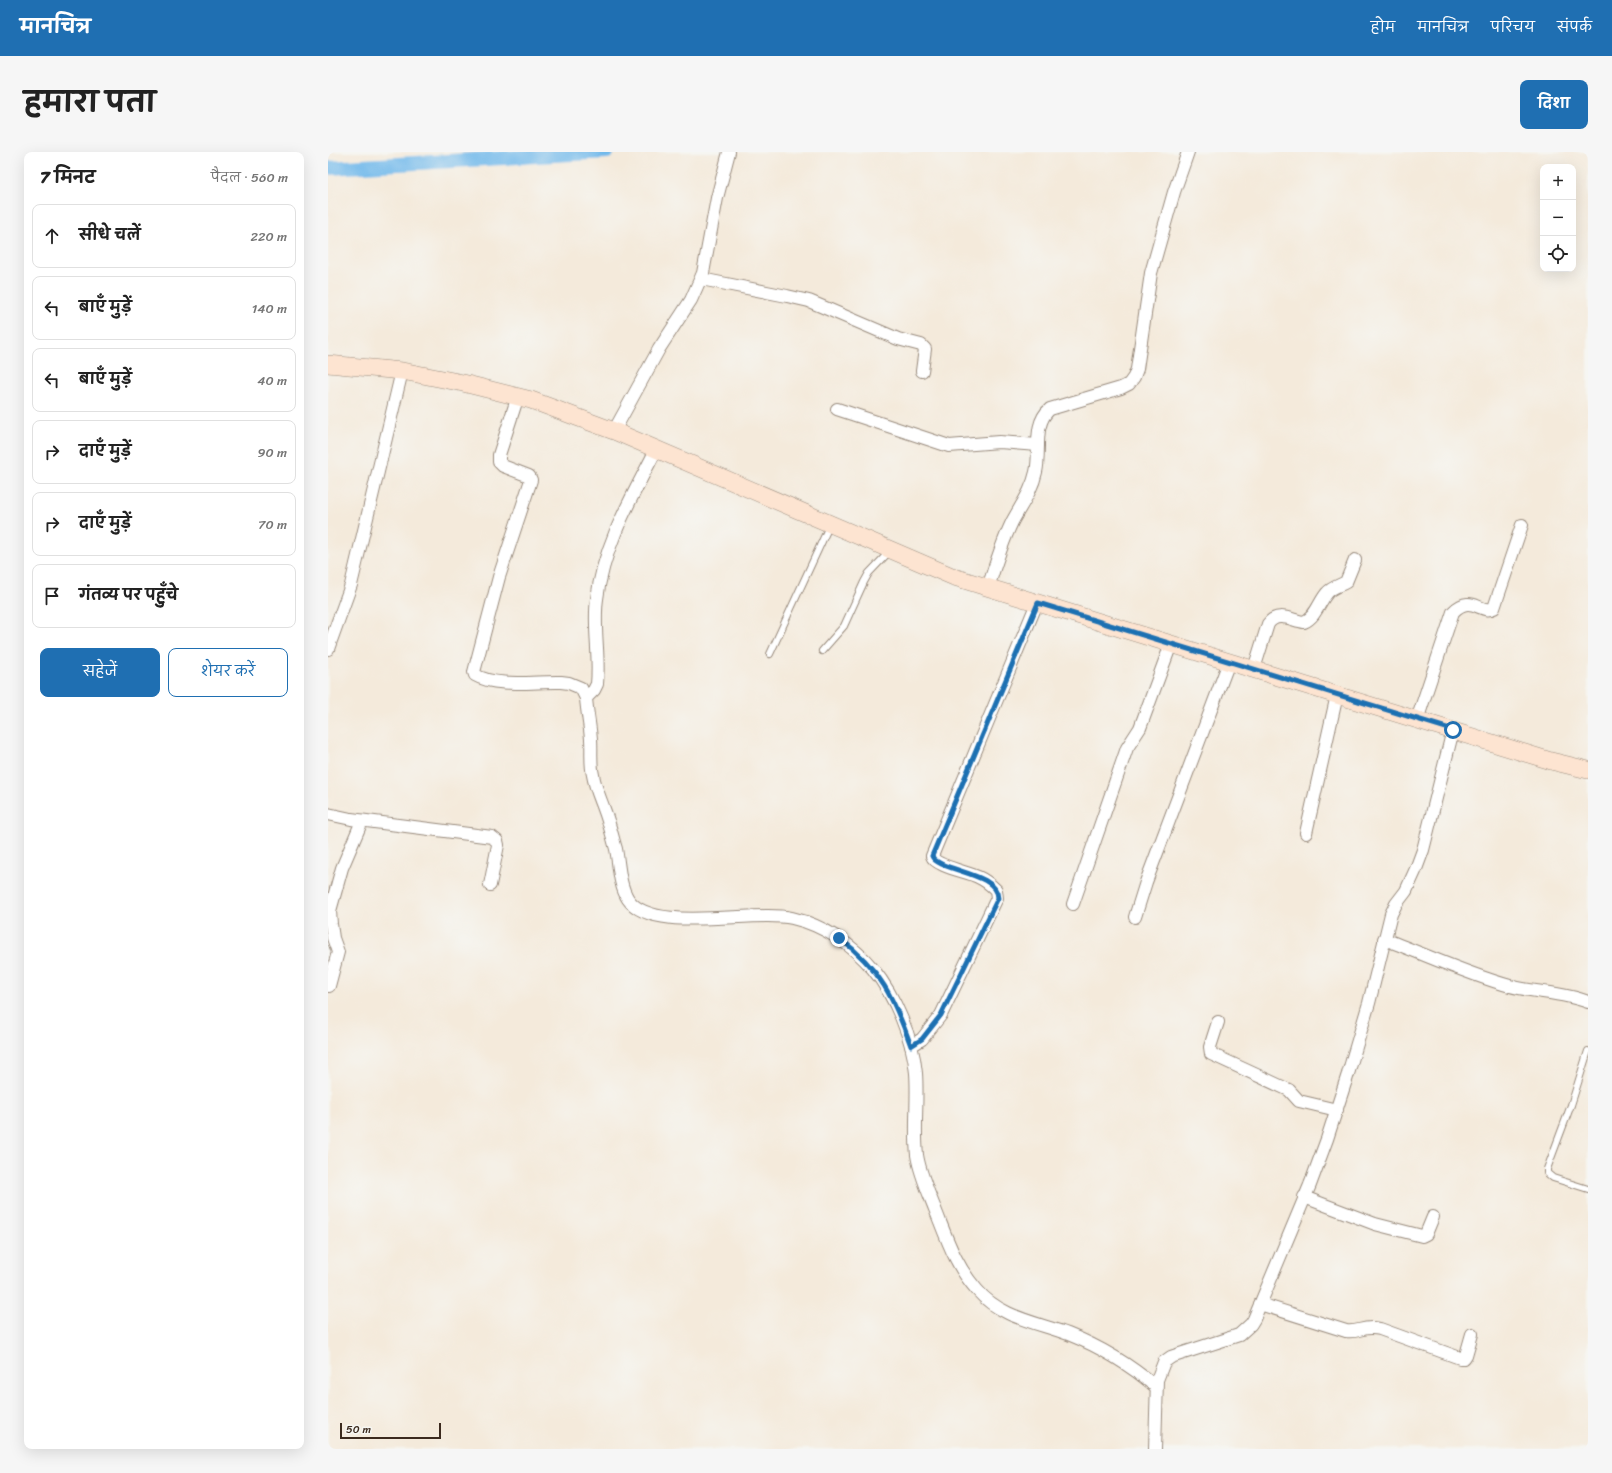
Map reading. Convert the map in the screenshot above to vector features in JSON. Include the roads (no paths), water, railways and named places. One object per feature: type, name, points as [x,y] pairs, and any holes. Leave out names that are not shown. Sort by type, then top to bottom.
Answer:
[{"type":"main road","points":[[328,364],[402,371],[463,383],[531,400],[614,432],[954,577],[1551,761],[1588,770]]},
{"type":"street","points":[[988,588],[1005,538],[1033,484],[1036,470],[1041,421],[1044,415],[1050,409],[1121,388],[1129,384],[1134,377],[1141,350],[1147,293],[1151,273],[1174,192],[1188,152]]},
{"type":"street","points":[[614,432],[659,349],[690,300],[701,279],[707,257],[717,198],[728,154]]},
{"type":"street","points":[[701,279],[809,301],[898,339],[920,345],[925,349],[922,371]]},
{"type":"street","points":[[328,649],[351,584],[402,371]]},
{"type":"street","points":[[518,396],[498,462],[503,466],[529,476],[531,480],[499,577],[474,672],[478,677],[499,682],[569,683],[581,688],[589,695]]},
{"type":"street","points":[[837,409],[949,446],[999,442],[1038,445]]},
{"type":"street","points":[[656,450],[620,523],[601,573],[596,600],[597,679],[589,695],[592,772],[612,833],[622,881],[628,898],[636,907],[651,914],[669,918],[696,919],[771,916],[792,918],[815,926],[839,938],[857,952],[874,970],[891,995],[911,1046],[916,1071],[916,1140],[921,1175],[949,1246],[964,1274],[990,1303],[1004,1312],[1069,1335],[1100,1348],[1121,1360],[1156,1387]]},
{"type":"street","points":[[1417,720],[1453,612],[1463,605],[1468,604],[1488,609],[1494,608],[1522,525]]},
{"type":"street","points":[[1254,669],[1268,624],[1279,617],[1299,622],[1307,621],[1311,618],[1326,594],[1331,589],[1346,582],[1355,560]]},
{"type":"street","points":[[911,1046],[922,1039],[941,1015],[998,898],[996,890],[985,881],[977,876],[937,862],[932,856],[1038,603]]},
{"type":"street","points":[[1073,904],[1127,748],[1140,728],[1171,644]]},
{"type":"street","points":[[1135,916],[1146,882],[1229,662]]},
{"type":"street","points":[[1306,834],[1337,695]]},
{"type":"street","points":[[1155,1449],[1157,1421],[1156,1387],[1164,1362],[1171,1357],[1239,1335],[1251,1324],[1260,1304],[1304,1197],[1336,1110],[1369,1003],[1391,914],[1396,904],[1406,891],[1423,850],[1453,730]]},
{"type":"street","points":[[328,814],[362,821],[492,838],[497,841],[498,845],[490,885]]},
{"type":"street","points":[[329,986],[338,952],[333,938],[329,911],[342,868],[362,821]]},
{"type":"street","points":[[1384,939],[1509,986],[1535,992],[1562,995],[1588,1002]]},
{"type":"street","points":[[1218,1022],[1210,1047],[1210,1051],[1214,1056],[1289,1090],[1299,1101],[1336,1110]]},
{"type":"street","points":[[1304,1197],[1375,1224],[1422,1236],[1426,1234],[1433,1217]]},
{"type":"street","points":[[1260,1304],[1346,1331],[1352,1332],[1368,1327],[1380,1329],[1460,1358],[1464,1358],[1466,1355],[1472,1334]]},
{"type":"lane","points":[[770,654],[830,524]]},
{"type":"lane","points":[[822,651],[844,626],[864,582],[870,573],[891,550]]},
{"type":"lane","points":[[1588,1051],[1571,1105],[1547,1169],[1547,1173],[1553,1178],[1588,1189]]},
{"type":"waterway","points":[[328,168],[607,152]]}]
